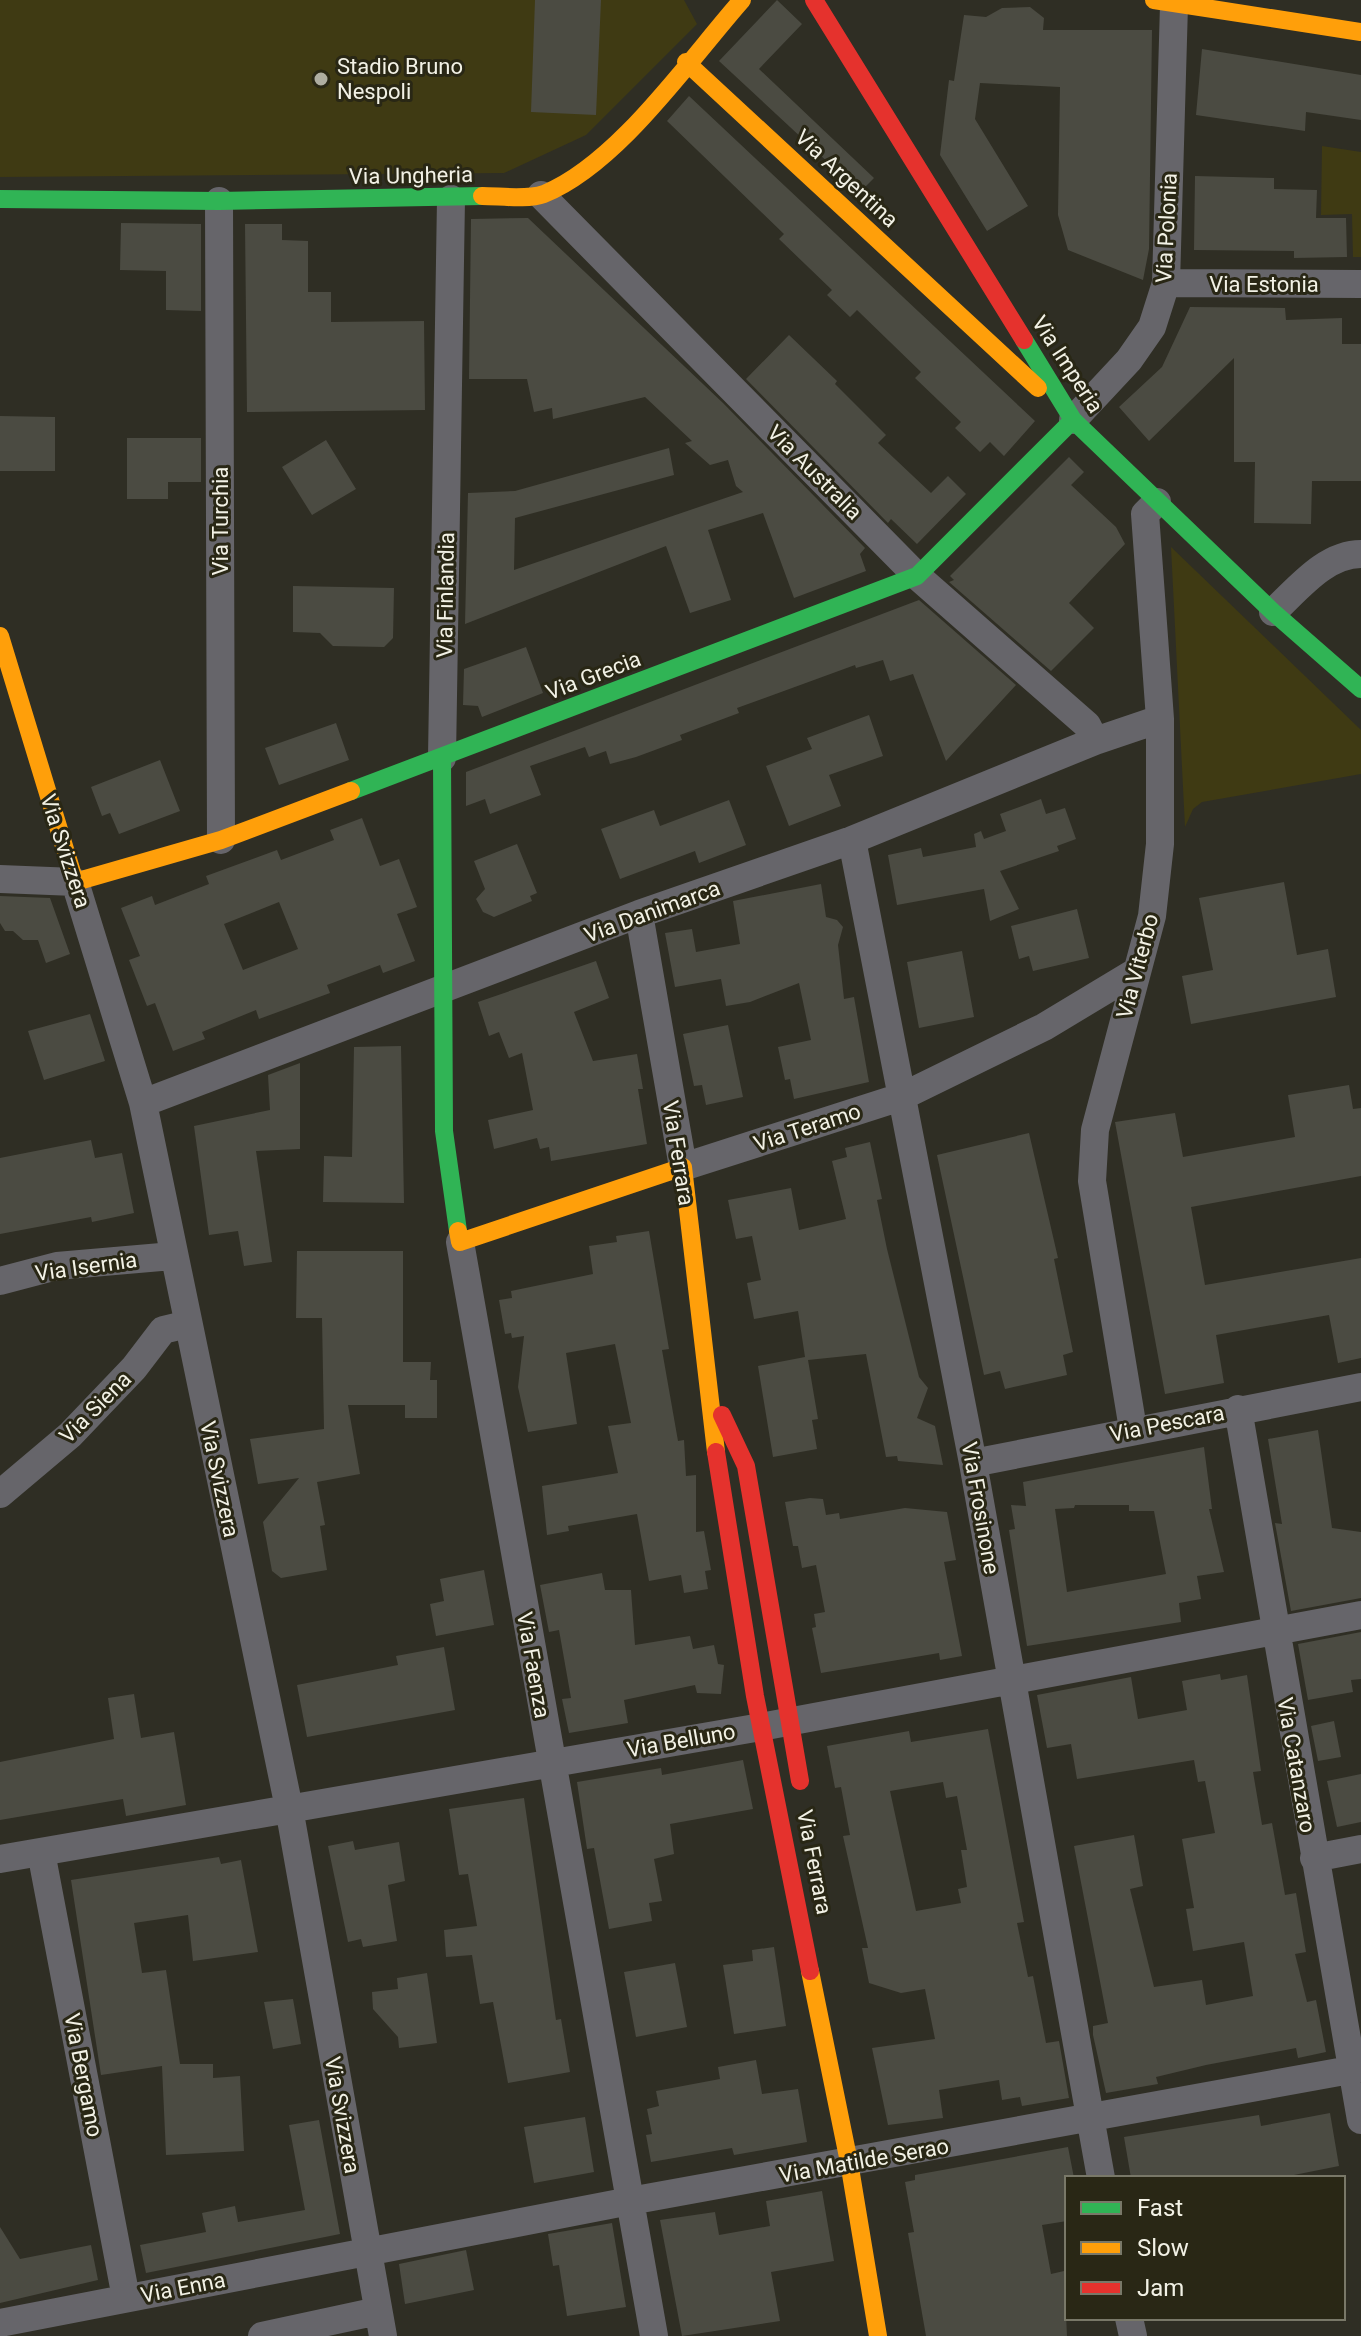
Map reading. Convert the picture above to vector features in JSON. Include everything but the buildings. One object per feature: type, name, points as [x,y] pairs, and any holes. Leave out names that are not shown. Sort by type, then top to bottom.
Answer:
[{"type":"street","name":"Via Ungheria","points":[[0,199],[219,201],[541,195],[584,171],[620,140],[742,0]]},
{"type":"street","name":"Via Imperia","points":[[814,0],[1073,420],[1273,612],[1361,689]]},
{"type":"street","points":[[1164,2],[1361,32]]},
{"type":"street","name":"Via Polonia","points":[[1073,420],[1129,360],[1152,327],[1166,283],[1164,2]]},
{"type":"street","name":"Via Argentina","points":[[686,62],[1073,420]]},
{"type":"street","name":"Via Australia","points":[[541,195],[917,576],[1087,725],[1095,741]]},
{"type":"street","name":"Via Finlandia","points":[[440,991],[451,199]]},
{"type":"street","name":"Via Turchia","points":[[219,201],[221,840]]},
{"type":"street","name":"Via Estonia","points":[[1166,283],[1361,284]]},
{"type":"street","points":[[975,330],[1002,305]]},
{"type":"street","name":"Via Grecia","points":[[75,882],[221,840],[917,576],[1073,420]]},
{"type":"street","name":"Via Viterbo","points":[[1133,1429],[1092,1181],[1095,1130],[1152,916],[1160,844],[1160,719],[1145,514],[1157,502]]},
{"type":"street","points":[[1273,612],[1324,565],[1347,554],[1361,554]]},
{"type":"street","name":"Via Svizzera","points":[[1,644],[143,1103],[289,1808],[381,2324]]},
{"type":"street","name":"Via Danimarca","points":[[143,1103],[639,914],[852,840],[1095,741],[1160,719]]},
{"type":"street","name":"Via Frosinone","points":[[852,840],[973,1463],[1101,2176]]},
{"type":"street","points":[[0,879],[75,882]]},
{"type":"street","name":"Via Ferrara","points":[[639,914],[683,1167],[712,1393],[717,1462],[867,2160],[878,2336]]},
{"type":"street","name":"Via Teramo","points":[[460,1242],[901,1097],[1044,1027],[1137,971]]},
{"type":"street","name":"Via Faenza","points":[[440,991],[444,1131],[460,1242],[654,2336]]},
{"type":"street","name":"Via Isernia","points":[[0,1281],[57,1266],[173,1256]]},
{"type":"street","name":"Via Siena","points":[[0,1494],[70,1435],[134,1368],[163,1330],[188,1324]]},
{"type":"street","name":"Via Pescara","points":[[973,1463],[1133,1429],[1361,1387]]},
{"type":"street","name":"Via Ferrara","points":[[712,1393],[746,1466],[774,1723],[802,1796]]},
{"type":"street","name":"Via Catanzaro","points":[[1238,1409],[1314,1858],[1356,2069],[1361,2120]]},
{"type":"street","name":"Via Belluno","points":[[0,1859],[774,1723],[1361,1615]]},
{"type":"street","points":[[1314,1858],[1361,1849]]},
{"type":"street","name":"Via Bergamo","points":[[41,1852],[126,2298]]},
{"type":"street","name":"Via Matilde Serao","points":[[367,2251],[1356,2069]]},
{"type":"street","name":"Via Enna","points":[[0,2323],[367,2251]]},
{"type":"street","points":[[262,2336],[381,2324]]},
{"type":"shaded area","name":"Stadio Bruno Nespoli","points":[[0,0],[684,0],[697,24],[586,135],[504,173],[0,177]]},
{"type":"shaded area","points":[[1322,146],[1361,152],[1361,257],[1353,257],[1352,214],[1321,215]]},
{"type":"shaded area","points":[[1171,547],[1361,730],[1361,774],[1202,802],[1193,809],[1185,827]]},
{"type":"traffic: fast","points":[[0,199],[219,201],[482,196]]},
{"type":"traffic: fast","points":[[1024,340],[1073,420],[1273,612],[1361,689]]},
{"type":"traffic: fast","points":[[351,791],[917,576],[1073,420]]},
{"type":"traffic: fast","points":[[442,758],[444,1131],[458,1231]]},
{"type":"traffic: slow","points":[[482,196],[537,196],[572,180],[599,159],[651,108],[742,0]]},
{"type":"traffic: slow","points":[[1154,0],[1361,32]]},
{"type":"traffic: slow","points":[[686,62],[1038,388]]},
{"type":"traffic: slow","points":[[0,636],[75,882],[221,840],[351,791]]},
{"type":"traffic: slow","points":[[458,1231],[460,1242],[683,1167],[716,1452]]},
{"type":"traffic: slow","points":[[810,1971],[849,2162],[878,2336]]},
{"type":"traffic: jam","points":[[814,0],[1024,340]]},
{"type":"traffic: jam","points":[[722,1415],[746,1466],[800,1781]]},
{"type":"traffic: jam","points":[[716,1452],[755,1696],[810,1971]]},
{"type":"place","name":"Stadio Bruno Nespoli","points":[[321,79]]}]
